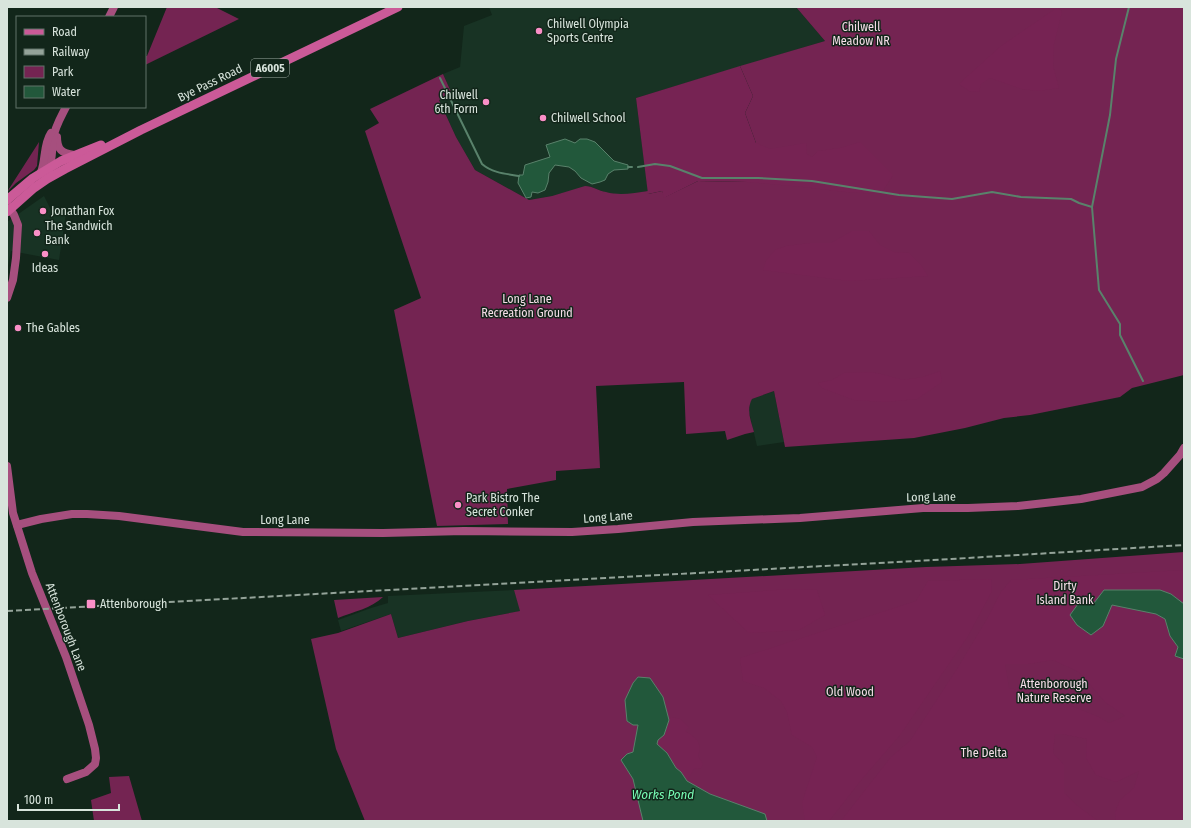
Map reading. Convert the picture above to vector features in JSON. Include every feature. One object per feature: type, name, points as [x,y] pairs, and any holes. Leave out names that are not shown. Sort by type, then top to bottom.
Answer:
[{"type":"main road","name":"Bye Pass Road","points":[[44,176],[398,7]]},
{"type":"main road","name":"Bye Pass Road","points":[[8,206],[34,188],[50,168],[74,155],[142,130]]},
{"type":"street","points":[[110,16],[114,7]]},
{"type":"street","points":[[44,176],[49,136],[66,108]]},
{"type":"street","points":[[58,123],[56,136],[57,145],[62,151],[74,155]]},
{"type":"street","points":[[50,168],[53,138],[58,123]]},
{"type":"street","points":[[7,298],[12,280],[18,238],[18,225],[8,206]]},
{"type":"street","name":"Long Lane","points":[[17,525],[40,519],[72,514],[86,514],[119,516],[243,532],[572,532],[693,522],[800,518],[923,508],[1018,506],[1081,499],[1142,487],[1157,479],[1164,473],[1180,455],[1184,448]]},
{"type":"street","name":"Attenborough Lane","points":[[7,466],[10,512],[17,525],[32,573],[66,657],[89,725],[95,749],[95,764],[86,772],[67,779]]},
{"type":"shaded area","name":"Chilwell School","points":[[489,7],[796,7],[825,41],[636,98],[648,191],[631,194],[614,194],[589,186],[552,196],[529,200],[475,170],[456,137],[439,100],[452,94],[443,74],[460,67],[464,26],[492,15]]},
{"type":"shaded area","points":[[44,196],[53,214],[66,213],[59,260],[11,251],[7,271],[7,222]]},
{"type":"shaded area","points":[[774,391],[784,442],[757,446],[749,412],[750,402],[752,399]]},
{"type":"shaded area","points":[[514,590],[521,611],[468,621],[398,638],[391,614],[341,631],[338,620],[388,603],[388,596]]},
{"type":"green space","points":[[167,7],[215,7],[239,19],[146,65],[147,56]]},
{"type":"green space","points":[[796,7],[1184,7],[1184,375],[1132,388],[1120,397],[1030,415],[1004,418],[965,428],[914,438],[785,447],[774,391],[752,399],[750,403],[750,420],[754,432],[727,440],[725,431],[686,434],[684,382],[596,386],[600,468],[556,471],[556,480],[507,489],[508,524],[437,526],[394,310],[421,298],[365,131],[379,123],[370,109],[443,74],[452,94],[439,100],[456,137],[475,170],[529,200],[552,196],[585,186],[616,194],[648,191],[648,194],[662,191],[665,197],[698,181],[747,182],[756,143],[745,113],[753,96],[740,66],[825,41]]},
{"type":"green space","points":[[1058,7],[1062,12],[1054,44],[1053,66],[1059,88],[1038,91],[1022,89],[990,78],[981,84],[979,92],[969,91],[959,84],[1001,46]]},
{"type":"green space","points":[[740,66],[753,96],[745,113],[756,143],[770,149],[806,143],[807,154],[812,157],[818,151],[840,148],[860,142],[893,175],[881,194],[747,182],[698,181],[664,198],[662,191],[648,194],[636,98]]},
{"type":"green space","points":[[39,142],[37,166],[7,192]]},
{"type":"green space","points":[[852,231],[869,231],[880,245],[894,252],[909,253],[921,265],[928,276],[849,281],[763,270],[766,261],[775,250],[786,246],[810,243],[831,243]]},
{"type":"green space","points":[[940,371],[942,382],[917,399],[885,402],[854,400],[822,388],[818,383],[832,380],[844,373],[870,372],[903,380],[923,377]]},
{"type":"green space","name":"Attenborough Nature Reserve","points":[[1184,552],[1184,821],[365,821],[336,749],[311,639],[338,633],[391,614],[398,638],[468,621],[520,611],[514,590],[926,567],[1020,564]]},
{"type":"green space","name":"The Delta","points":[[1184,570],[1184,604],[1171,594],[1104,590],[1094,603],[1078,604],[1103,626],[1112,605],[1156,614],[1165,619],[1170,636],[1179,647],[1175,656],[1184,659],[1184,821],[1116,821],[1115,813],[1120,800],[1134,788],[1139,771],[1116,782],[1096,775],[1086,758],[1087,739],[1055,734],[1053,753],[1064,765],[1064,793],[1079,807],[1098,821],[841,821],[891,757],[910,741],[957,669],[987,619],[1001,592],[1011,580]],"holes":[[[1053,660],[1079,672],[1105,702],[1125,716],[1109,723],[1099,717],[1044,695],[1009,688],[1005,664],[1028,664]]]},
{"type":"green space","name":"Old Wood","points":[[991,579],[992,591],[968,636],[900,735],[862,779],[829,821],[805,821],[802,803],[817,757],[812,747],[792,735],[787,712],[781,701],[764,688],[743,681],[740,658],[916,601],[928,581]]},
{"type":"green space","points":[[791,589],[817,590],[825,615],[799,630],[749,633],[708,595]]},
{"type":"green space","points":[[383,597],[368,607],[338,618],[334,600]]},
{"type":"green space","points":[[671,717],[680,719],[689,727],[685,731],[698,741],[700,747],[698,756],[703,764],[701,768],[694,769],[687,781],[681,772],[676,768],[667,752],[657,744],[657,740]]},
{"type":"green space","points":[[129,776],[142,821],[94,821],[91,800],[111,793],[109,777]]},
{"type":"water","points":[[565,139],[575,143],[580,139],[587,139],[595,142],[614,161],[628,165],[628,169],[614,170],[608,174],[605,180],[592,184],[581,178],[569,167],[555,165],[549,173],[545,190],[538,193],[532,192],[531,197],[526,198],[518,183],[519,175],[523,175],[525,165],[550,157],[546,145]]},
{"type":"water","points":[[1104,590],[1160,590],[1171,594],[1184,604],[1184,659],[1175,656],[1178,647],[1170,636],[1165,619],[1156,614],[1112,605],[1103,626],[1091,635],[1077,625],[1070,615],[1078,604],[1094,603]]},
{"type":"water","name":"Works Pond","points":[[638,677],[650,678],[663,697],[669,720],[664,735],[658,740],[657,744],[667,753],[676,768],[681,772],[687,781],[710,794],[765,814],[767,821],[643,821],[633,779],[621,760],[627,754],[633,752],[638,725],[633,725],[627,721],[625,700],[633,683]]},
{"type":"waterway","points":[[1129,7],[1116,59],[1110,115],[1092,207],[1099,290],[1120,324],[1120,335],[1143,381]]},
{"type":"waterway","points":[[440,78],[482,164],[495,171],[519,176]]},
{"type":"waterway","points":[[638,167],[655,164],[670,166],[702,178],[758,178],[812,181],[899,195],[952,199],[992,192],[1021,197],[1071,199],[1092,207]]},
{"type":"railway","points":[[7,611],[1184,545]]},
{"type":"place","name":"Chilwell Olympia Sports Centre","points":[[539,31]]},
{"type":"place","name":"Chilwell 6th Form","points":[[486,102]]},
{"type":"place","name":"Chilwell School","points":[[543,118]]},
{"type":"place","name":"Jonathan Fox","points":[[43,211]]},
{"type":"place","name":"The Sandwich Bank","points":[[37,233]]},
{"type":"place","name":"Ideas","points":[[45,254]]},
{"type":"place","name":"The Gables","points":[[18,328]]},
{"type":"place","name":"Park Bistro The Secret Conker","points":[[458,505]]},
{"type":"place","name":"Attenborough","points":[[91,604]]},
{"type":"park label","name":"Chilwell Meadow NR","points":[[861,34]]},
{"type":"park label","name":"Long Lane Recreation Ground","points":[[527,306]]},
{"type":"park label","name":"Dirty Island Bank","points":[[1065,593]]}]
